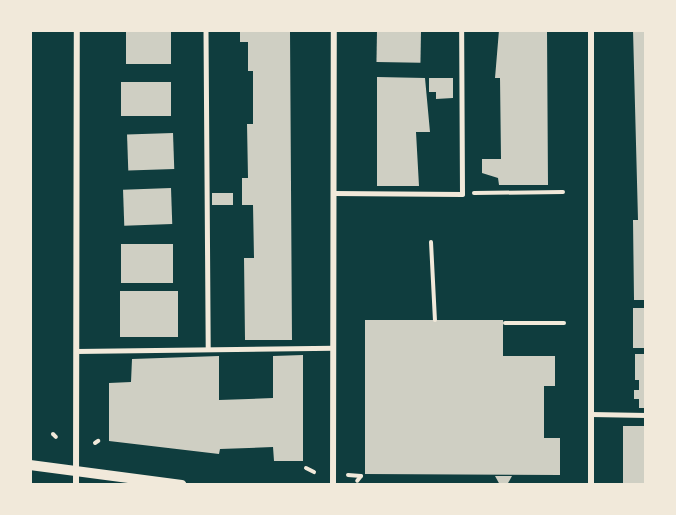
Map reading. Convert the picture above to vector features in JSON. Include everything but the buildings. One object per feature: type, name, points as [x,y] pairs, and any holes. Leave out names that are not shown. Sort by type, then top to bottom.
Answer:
[{"type":"street","points":[[76,30],[76,485]]},
{"type":"street","points":[[333,485],[334,30]]},
{"type":"street","points":[[591,30],[591,485]]},
{"type":"street","points":[[30,465],[182,485]]},
{"type":"lane","points":[[206,30],[207,348]]},
{"type":"lane","points":[[334,193],[462,194],[461,30]]},
{"type":"lane","points":[[76,351],[333,348]]},
{"type":"lane","points":[[591,414],[646,415]]},
{"type":"path","points":[[462,194],[563,192]]},
{"type":"path","points":[[431,242],[435,320]]},
{"type":"path","points":[[506,323],[564,323]]},
{"type":"path","points":[[306,468],[314,472]]},
{"type":"path","points":[[348,475],[362,476],[357,481]]}]
